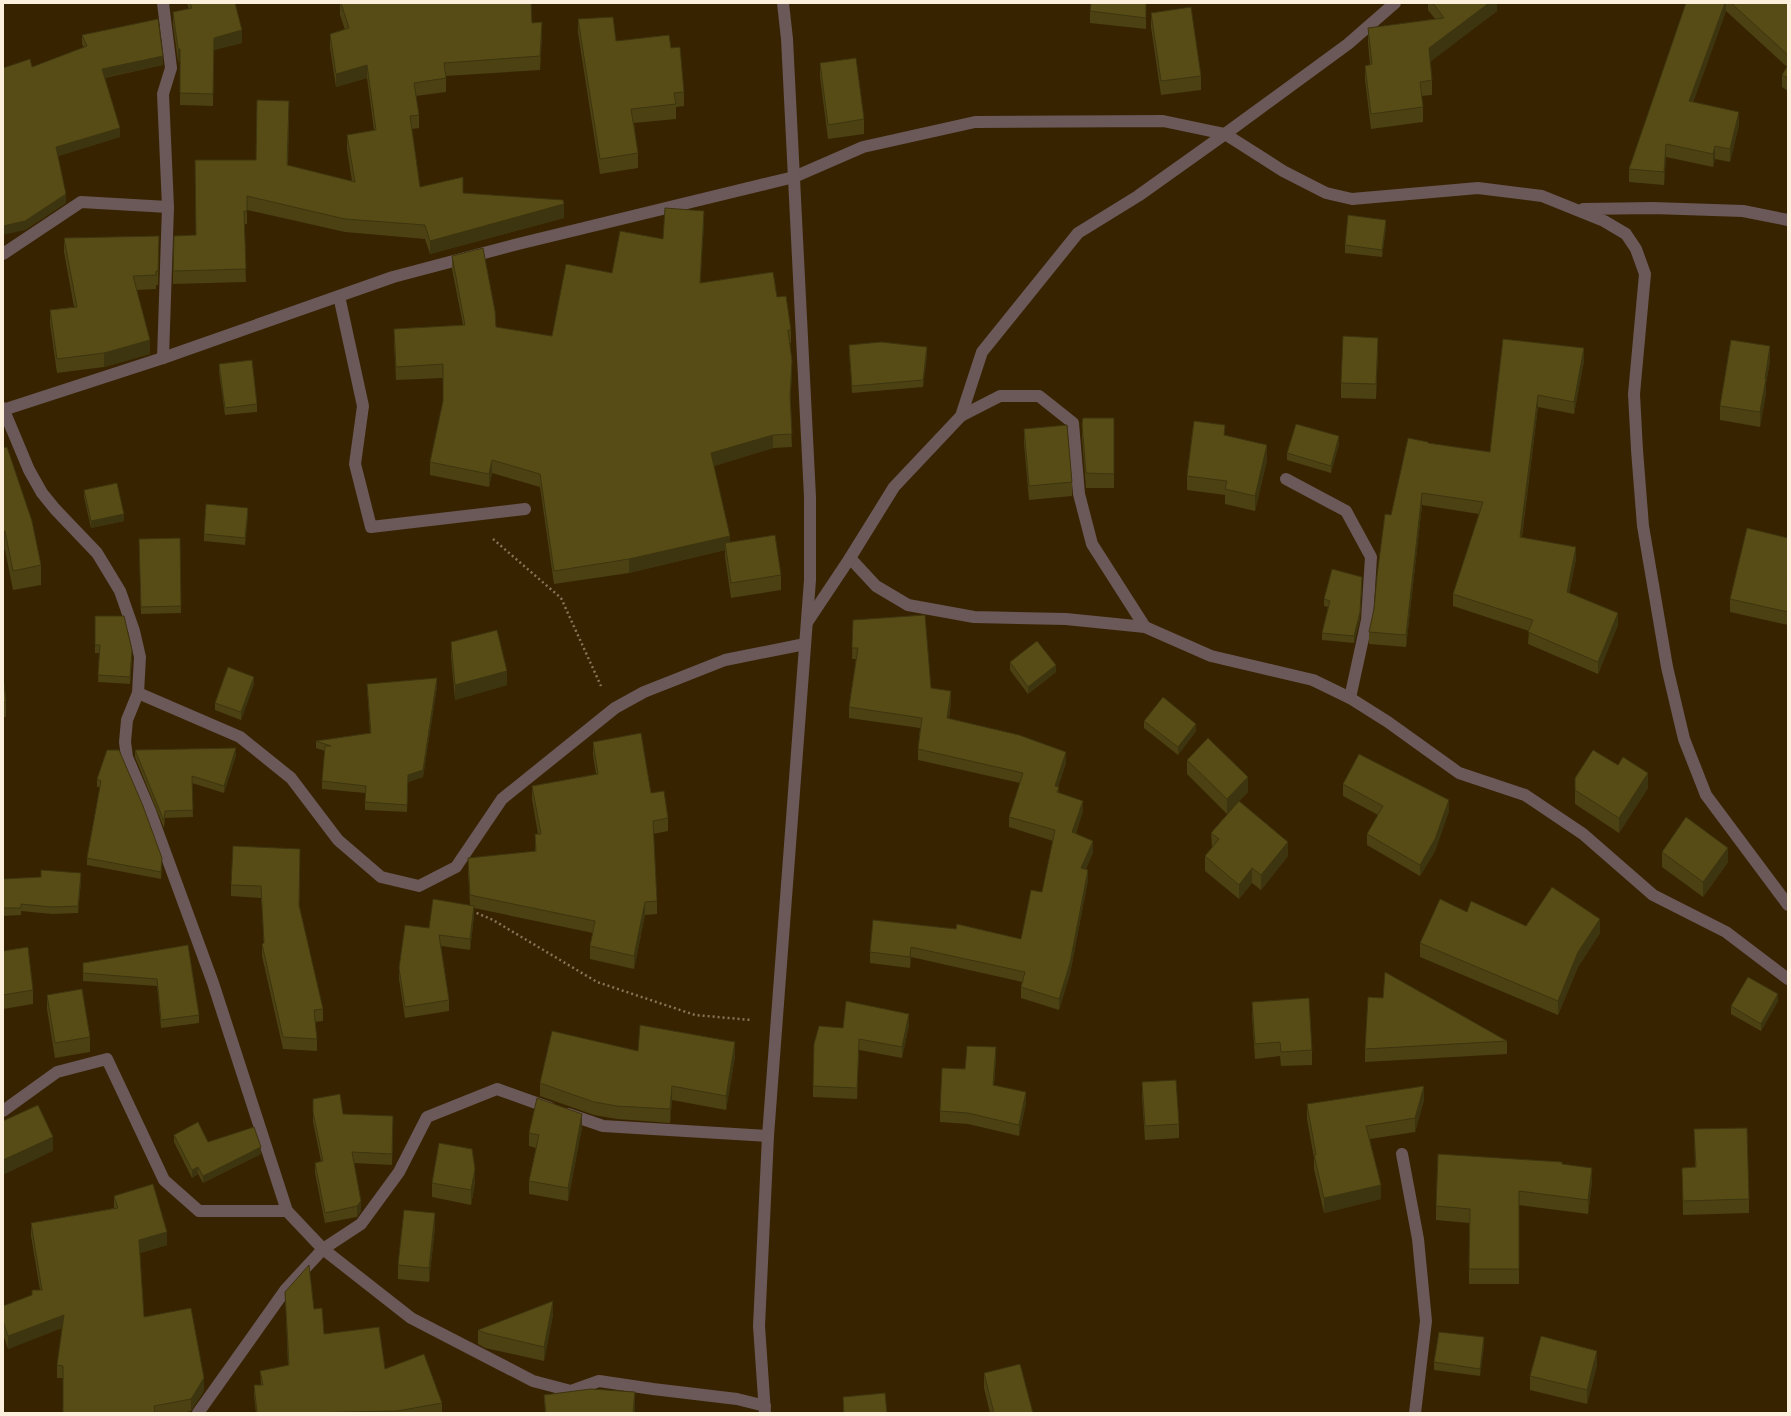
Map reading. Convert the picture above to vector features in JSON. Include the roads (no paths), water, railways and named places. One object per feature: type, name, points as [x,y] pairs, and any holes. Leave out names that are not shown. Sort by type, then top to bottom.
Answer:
[{"type":"street","points":[[162,3],[171,68],[163,94],[168,207],[163,358]]},
{"type":"street","points":[[783,3],[787,39],[794,177],[810,497],[810,580],[768,1136],[759,1326],[765,1410],[737,1399],[599,1381],[571,1391],[533,1381],[411,1318],[323,1249],[287,1211],[213,983],[150,811],[127,756],[125,742],[127,720],[138,693],[140,657],[134,631],[120,591],[97,553],[55,509],[42,493],[29,470],[3,409],[163,358],[400,275],[518,244],[794,177],[863,147],[975,122],[1163,121],[1225,134],[1283,171],[1326,193],[1352,199],[1478,188],[1542,196],[1578,209],[1604,221],[1626,234],[1636,250],[1645,274],[1634,394],[1642,518],[1667,667],[1684,739],[1706,795],[1788,905]]},
{"type":"street","points":[[960,416],[982,352],[1078,233],[1138,196],[1225,134],[1348,44],[1395,3]]},
{"type":"street","points":[[3,254],[81,202],[168,207]]},
{"type":"street","points":[[1578,209],[1652,208],[1743,211],[1788,220]]},
{"type":"street","points":[[339,296],[363,406],[355,464],[371,527],[525,509]]},
{"type":"street","points":[[807,621],[850,558],[894,487],[960,416],[1000,396],[1039,396],[1073,424],[1079,494],[1092,544],[1145,627]]},
{"type":"street","points":[[1286,479],[1346,511],[1371,557],[1367,620],[1350,698]]},
{"type":"street","points":[[850,558],[876,586],[908,605],[974,616],[1066,619],[1145,627],[1212,656],[1313,680],[1350,698],[1388,722],[1458,773],[1525,795],[1583,834],[1653,895],[1726,932],[1788,979]]},
{"type":"street","points":[[138,693],[240,737],[290,778],[338,840],[381,877],[420,886],[456,867],[502,799],[615,708],[644,692],[725,660],[805,644]]},
{"type":"street","points":[[3,1111],[57,1072],[107,1059],[164,1180],[199,1211],[287,1211]]},
{"type":"street","points":[[198,1413],[286,1289],[323,1249],[361,1224],[399,1172],[426,1117],[497,1089],[603,1126],[768,1136]]},
{"type":"street","points":[[1402,1154],[1418,1239],[1426,1321],[1414,1413]]}]
